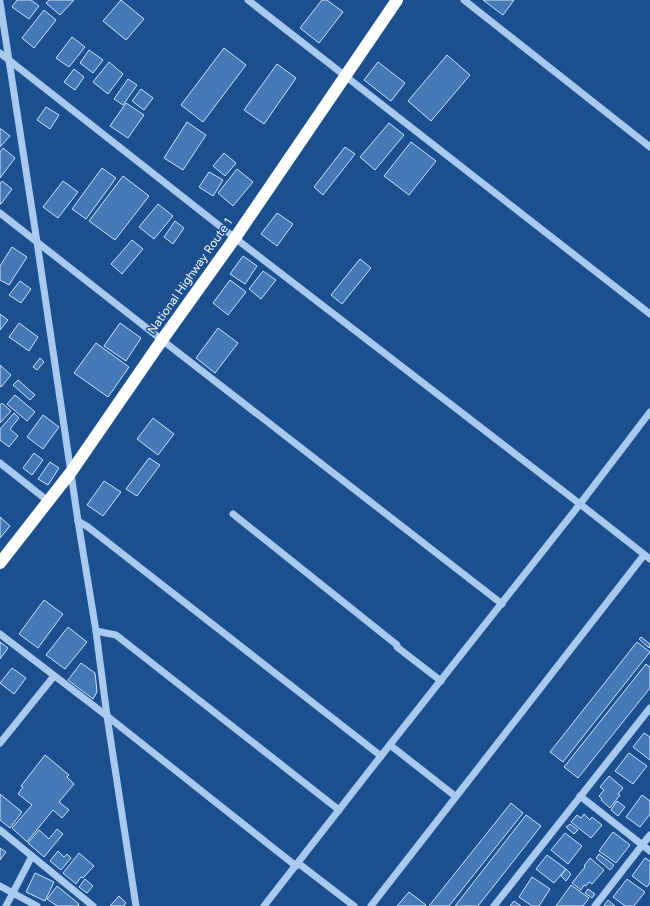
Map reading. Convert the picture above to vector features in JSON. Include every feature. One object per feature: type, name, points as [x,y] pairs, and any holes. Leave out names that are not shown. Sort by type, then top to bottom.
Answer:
[{"type":"highway","name":"National Highway Route 1","points":[[0,563],[71,472],[162,340],[235,238],[396,0]]},
{"type":"street","points":[[248,0],[650,314]]},
{"type":"street","points":[[464,0],[650,147]]},
{"type":"street","points":[[0,2],[96,631],[107,716],[136,906]]},
{"type":"street","points":[[0,53],[235,238],[647,557],[455,796],[370,906]]},
{"type":"street","points":[[0,213],[502,604]]},
{"type":"street","points":[[264,906],[502,604],[650,412]]},
{"type":"street","points":[[0,463],[48,502]]},
{"type":"street","points":[[233,514],[441,681]]},
{"type":"street","points":[[78,521],[88,527],[381,756]]},
{"type":"street","points":[[96,631],[116,635],[339,810]]},
{"type":"street","points":[[0,634],[297,865],[354,906]]},
{"type":"street","points":[[0,743],[54,676]]},
{"type":"street","points":[[494,906],[650,708]]},
{"type":"street","points":[[390,745],[455,796]]},
{"type":"street","points":[[580,796],[650,851]]},
{"type":"street","points":[[0,830],[93,906]]},
{"type":"street","points":[[594,906],[650,835]]},
{"type":"street","points":[[6,906],[32,856]]},
{"type":"street","points":[[0,886],[37,906]]},
{"type":"building","points":[[17,0],[31,0],[39,6],[29,19],[12,7]]},
{"type":"building","points":[[49,0],[74,0],[60,15],[46,3]]},
{"type":"building","points":[[121,0],[144,19],[126,40],[103,21]]},
{"type":"building","points":[[322,0],[327,0],[343,12],[319,43],[300,28]]},
{"type":"building","points":[[483,0],[514,0],[503,15]]},
{"type":"building","points":[[44,10],[56,20],[34,48],[22,38]]},
{"type":"building","points":[[72,37],[85,47],[69,67],[56,58]]},
{"type":"building","points":[[224,48],[246,65],[203,122],[181,105]]},
{"type":"building","points":[[89,50],[103,60],[93,73],[80,63]]},
{"type":"building","points":[[447,55],[470,75],[431,121],[408,101]]},
{"type":"building","points":[[109,62],[123,74],[108,94],[93,82]]},
{"type":"building","points":[[378,62],[405,83],[391,101],[364,80]]},
{"type":"building","points":[[277,64],[296,78],[264,124],[244,110]]},
{"type":"building","points":[[74,69],[84,77],[75,90],[64,82]]},
{"type":"building","points":[[128,79],[137,85],[123,105],[114,99]]},
{"type":"building","points":[[141,89],[153,98],[144,110],[132,101]]},
{"type":"building","points":[[126,103],[144,115],[128,138],[110,126]]},
{"type":"building","points":[[46,107],[59,115],[50,129],[37,120]]},
{"type":"building","points":[[187,122],[206,135],[183,170],[164,158]]},
{"type":"building","points":[[389,123],[404,135],[375,170],[360,157]]},
{"type":"building","points":[[0,129],[10,136],[0,147]]},
{"type":"building","points":[[411,142],[436,161],[409,195],[384,176]]},
{"type":"building","points":[[345,147],[355,154],[323,195],[314,187]]},
{"type":"building","points":[[3,148],[15,158],[0,178],[0,152]]},
{"type":"building","points":[[224,153],[236,163],[225,176],[213,166]]},
{"type":"building","points":[[102,168],[116,178],[86,219],[72,209]]},
{"type":"building","points":[[237,169],[253,182],[233,206],[218,193]]},
{"type":"building","points":[[209,172],[223,180],[213,196],[199,187]]},
{"type":"building","points":[[123,176],[149,196],[115,240],[89,221]]},
{"type":"building","points":[[2,181],[12,189],[0,204],[0,184]]},
{"type":"building","points":[[63,181],[78,192],[58,218],[43,207]]},
{"type":"building","points":[[158,204],[173,216],[154,239],[139,227]]},
{"type":"building","points":[[277,213],[293,224],[277,246],[261,234]]},
{"type":"building","points":[[175,221],[184,228],[173,244],[164,237]]},
{"type":"building","points":[[132,240],[143,249],[122,274],[111,264]]},
{"type":"building","points":[[12,247],[27,257],[9,285],[0,280],[0,266]]},
{"type":"building","points":[[243,256],[257,266],[245,284],[230,274]]},
{"type":"building","points":[[360,259],[371,268],[342,304],[331,295]]},
{"type":"building","points":[[263,271],[276,280],[261,299],[249,289]]},
{"type":"building","points":[[230,280],[246,292],[228,315],[213,303]]},
{"type":"building","points":[[20,281],[31,289],[21,303],[9,295]]},
{"type":"building","points":[[0,314],[8,320],[0,330]]},
{"type":"building","points":[[19,323],[38,337],[29,351],[9,337]]},
{"type":"building","points":[[120,323],[141,338],[126,361],[104,346]]},
{"type":"building","points":[[218,328],[238,343],[215,373],[196,358]]},
{"type":"building","points":[[96,343],[129,367],[108,397],[74,373]]},
{"type":"building","points":[[40,358],[44,362],[37,370],[33,367]]},
{"type":"building","points":[[0,365],[11,375],[1,387],[0,386]]},
{"type":"building","points":[[18,380],[35,395],[30,400],[13,385]]},
{"type":"building","points":[[15,395],[35,412],[27,421],[7,404]]},
{"type":"building","points":[[2,403],[11,411],[0,423],[0,405]]},
{"type":"building","points":[[14,413],[19,418],[10,429],[18,436],[9,447],[0,440],[0,429]]},
{"type":"building","points":[[43,415],[59,427],[43,449],[27,437]]},
{"type":"building","points":[[153,418],[174,434],[158,455],[137,439]]},
{"type":"building","points":[[34,453],[43,460],[32,475],[23,468]]},
{"type":"building","points":[[149,458],[160,465],[137,496],[126,489]]},
{"type":"building","points":[[50,462],[59,468],[48,485],[38,479]]},
{"type":"building","points":[[104,481],[121,492],[103,516],[87,505]]},
{"type":"building","points":[[0,517],[10,526],[0,538]]},
{"type":"building","points":[[44,600],[63,614],[38,648],[19,634]]},
{"type":"building","points":[[68,627],[87,642],[65,669],[46,655]]},
{"type":"building","points":[[641,637],[650,644],[649,648],[639,639]]},
{"type":"building","points":[[0,642],[8,648],[0,659]]},
{"type":"building","points":[[637,642],[650,652],[563,762],[550,752]]},
{"type":"building","points":[[81,663],[95,673],[97,692],[93,699],[68,680]]},
{"type":"building","points":[[646,664],[650,667],[650,688],[578,778],[564,767]]},
{"type":"building","points":[[12,668],[26,678],[14,694],[0,683]]},
{"type":"building","points":[[644,733],[650,737],[650,760],[633,747]]},
{"type":"building","points":[[629,753],[647,766],[633,784],[615,771]]},
{"type":"building","points":[[45,755],[69,775],[67,777],[74,784],[59,802],[69,810],[62,818],[53,810],[27,842],[12,828],[32,805],[18,794],[23,787],[21,786]]},
{"type":"building","points":[[609,776],[623,788],[618,794],[620,795],[610,808],[601,800],[602,799],[599,796],[604,790],[600,787]]},
{"type":"building","points":[[0,794],[22,812],[10,828],[0,820]]},
{"type":"building","points":[[642,795],[650,801],[650,814],[640,827],[626,817]]},
{"type":"building","points":[[617,801],[625,807],[618,816],[611,810]]},
{"type":"building","points":[[511,803],[523,813],[449,906],[429,906]]},
{"type":"building","points":[[584,814],[590,820],[592,817],[602,825],[591,838],[571,822],[577,815],[581,818]]},
{"type":"building","points":[[526,815],[541,826],[478,906],[455,906]]},
{"type":"building","points":[[570,824],[578,830],[574,834],[566,827]]},
{"type":"building","points":[[57,829],[63,834],[44,857],[28,843],[39,830],[49,839]]},
{"type":"building","points":[[613,832],[630,845],[616,863],[599,851]]},
{"type":"building","points":[[565,833],[582,846],[568,864],[551,850]]},
{"type":"building","points":[[0,848],[6,852],[0,860]]},
{"type":"building","points":[[58,851],[64,857],[67,854],[71,858],[61,870],[50,861]]},
{"type":"building","points":[[79,853],[94,866],[83,878],[81,877],[76,884],[63,873]]},
{"type":"building","points":[[599,854],[614,865],[610,870],[596,858]]},
{"type":"building","points":[[547,855],[566,869],[554,883],[536,869]]},
{"type":"building","points":[[590,858],[604,870],[592,884],[589,882],[586,886],[584,885],[581,890],[572,883],[585,867],[584,866]]},
{"type":"building","points":[[645,858],[650,861],[650,882],[647,887],[632,876]]},
{"type":"building","points":[[566,869],[571,874],[566,881],[561,876]]},
{"type":"building","points":[[35,873],[54,882],[45,901],[26,892]]},
{"type":"building","points":[[532,877],[550,889],[539,906],[532,906],[519,897]]},
{"type":"building","points":[[85,879],[93,886],[87,893],[79,887]]},
{"type":"building","points":[[627,879],[645,892],[634,906],[625,906],[613,897]]},
{"type":"building","points":[[571,885],[589,898],[583,906],[556,906]]},
{"type":"building","points":[[57,886],[79,904],[79,906],[57,906],[47,899]]},
{"type":"building","points":[[588,889],[595,894],[592,898],[585,893]]},
{"type":"building","points":[[409,892],[426,905],[397,906]]},
{"type":"building","points":[[119,896],[126,903],[124,906],[110,906]]},
{"type":"building","points":[[608,900],[615,906],[604,905]]},
{"type":"building","points":[[514,901],[521,906],[510,906]]}]
